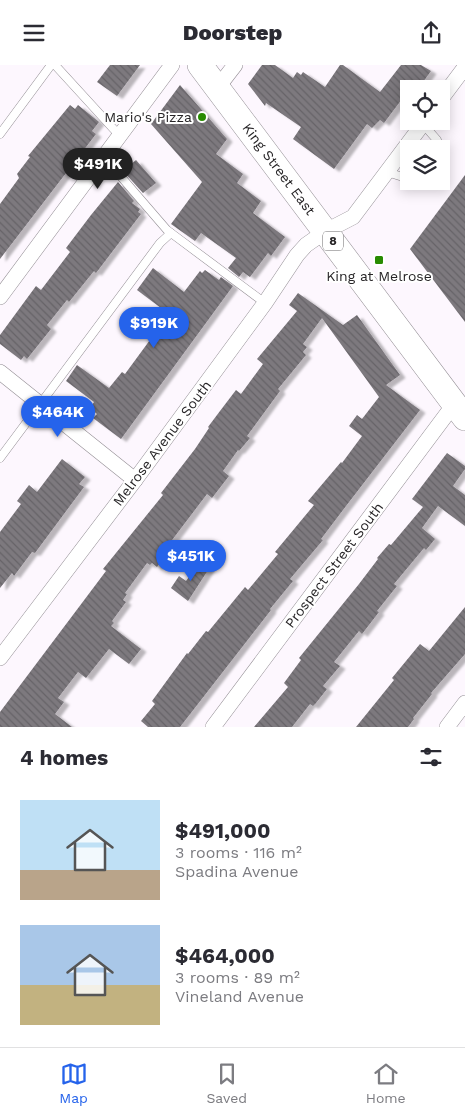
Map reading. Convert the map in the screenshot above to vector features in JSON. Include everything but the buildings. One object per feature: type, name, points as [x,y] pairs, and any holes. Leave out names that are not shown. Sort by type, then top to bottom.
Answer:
[{"type":"main road","name":"King Street East","points":[[200,65],[460,411]]},
{"type":"street","points":[[0,297],[172,65]]},
{"type":"street","points":[[218,87],[235,65]]},
{"type":"street","points":[[450,87],[465,67]]},
{"type":"street","name":"Melrose Avenue South","points":[[0,658],[135,480],[265,303],[297,255],[306,245],[326,231],[353,217],[419,130]]},
{"type":"street","points":[[0,372],[135,480]]},
{"type":"street","name":"Prospect Street South","points":[[213,727],[460,411]]},
{"type":"street","points":[[447,727],[465,703]]},
{"type":"lane","points":[[0,134],[51,65]]},
{"type":"lane","points":[[55,65],[119,135]]},
{"type":"lane","points":[[429,130],[437,140]]},
{"type":"lane","points":[[104,157],[171,233],[265,303]]},
{"type":"lane","points":[[387,172],[400,176]]},
{"type":"lane","points":[[0,459],[160,243],[171,233]]},
{"type":"place","name":"Mario's Pizza","points":[[202,117]]},
{"type":"place","name":"King at Melrose","points":[[379,260]]}]
